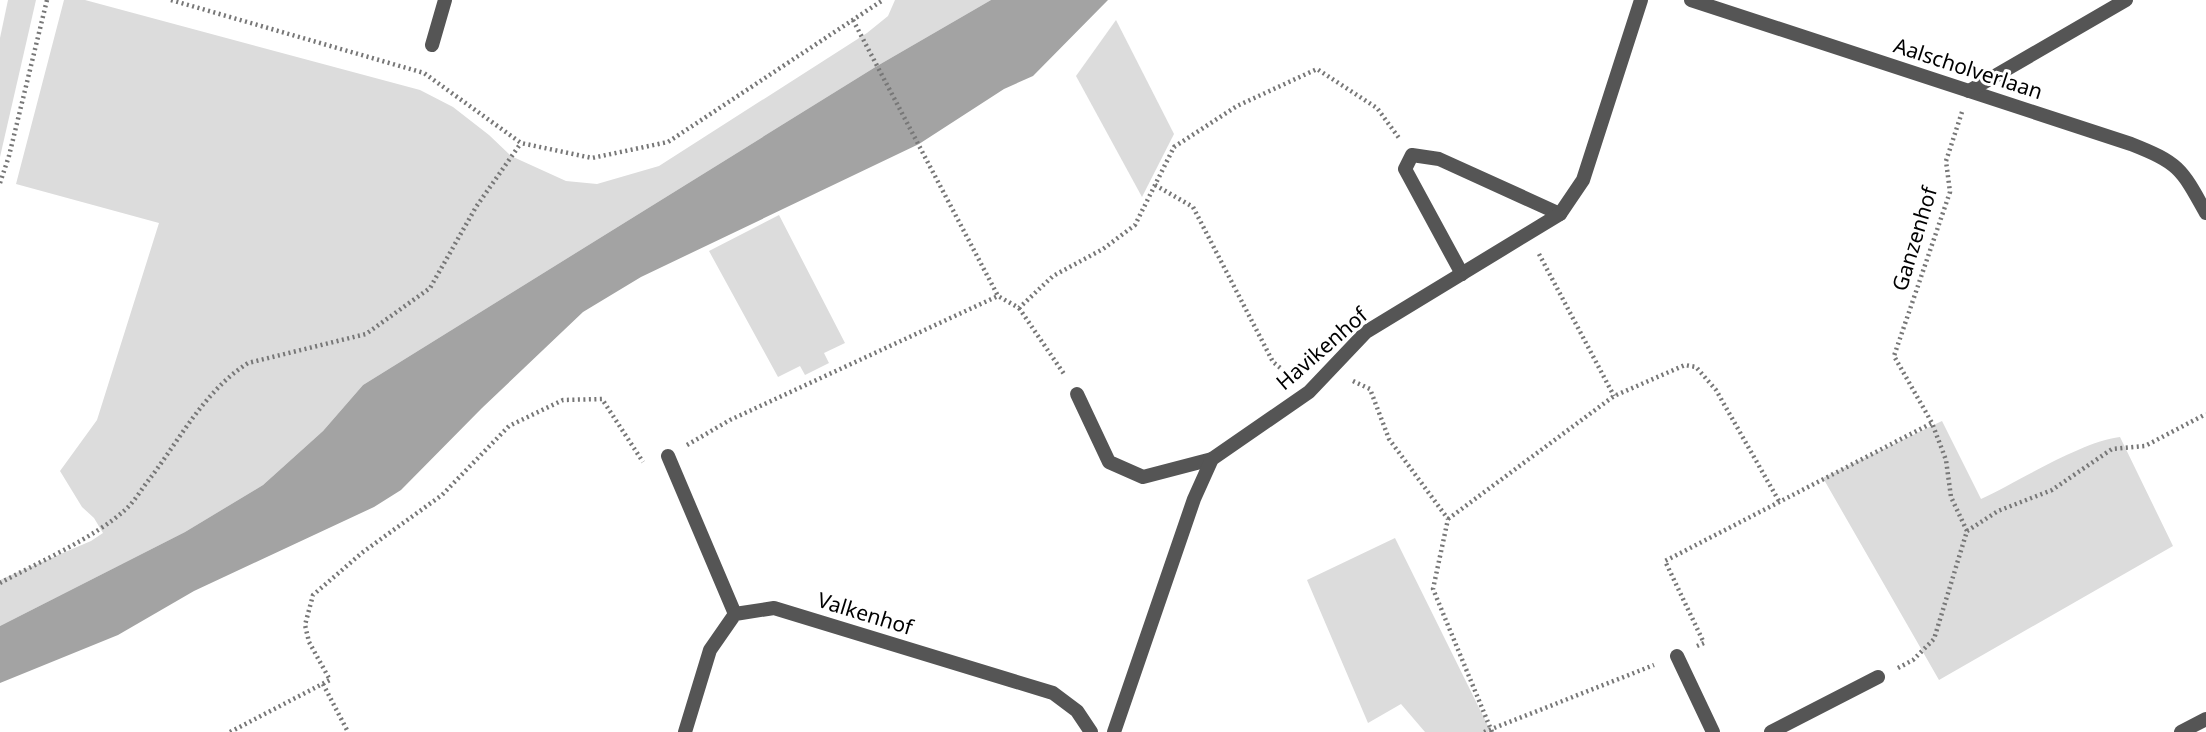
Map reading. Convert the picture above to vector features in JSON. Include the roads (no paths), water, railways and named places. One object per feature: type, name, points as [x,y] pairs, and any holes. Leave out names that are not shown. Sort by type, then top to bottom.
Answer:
[{"type":"street","points":[[432,45],[445,0]]},
{"type":"street","name":"Havikenhof","points":[[1077,394],[1110,462],[1143,477],[1212,459],[1309,392],[1367,332],[1560,214],[1583,180],[1641,0]]},
{"type":"street","name":"Aalscholverlaan","points":[[1691,0],[2164,157],[2183,173],[2206,213]]},
{"type":"street","points":[[1969,91],[2126,0]]},
{"type":"street","points":[[1462,274],[1405,169],[1412,155],[1439,159],[1560,214]]},
{"type":"street","points":[[668,456],[735,614],[710,650],[685,732]]},
{"type":"street","points":[[1114,732],[1194,499],[1212,459]]},
{"type":"street","name":"Valkenhof","points":[[735,614],[774,607],[1053,693],[1077,710],[1091,732]]},
{"type":"street","points":[[1677,656],[1713,732]]},
{"type":"street","points":[[1771,732],[1878,677]]},
{"type":"street","points":[[2181,732],[2206,719]]}]
